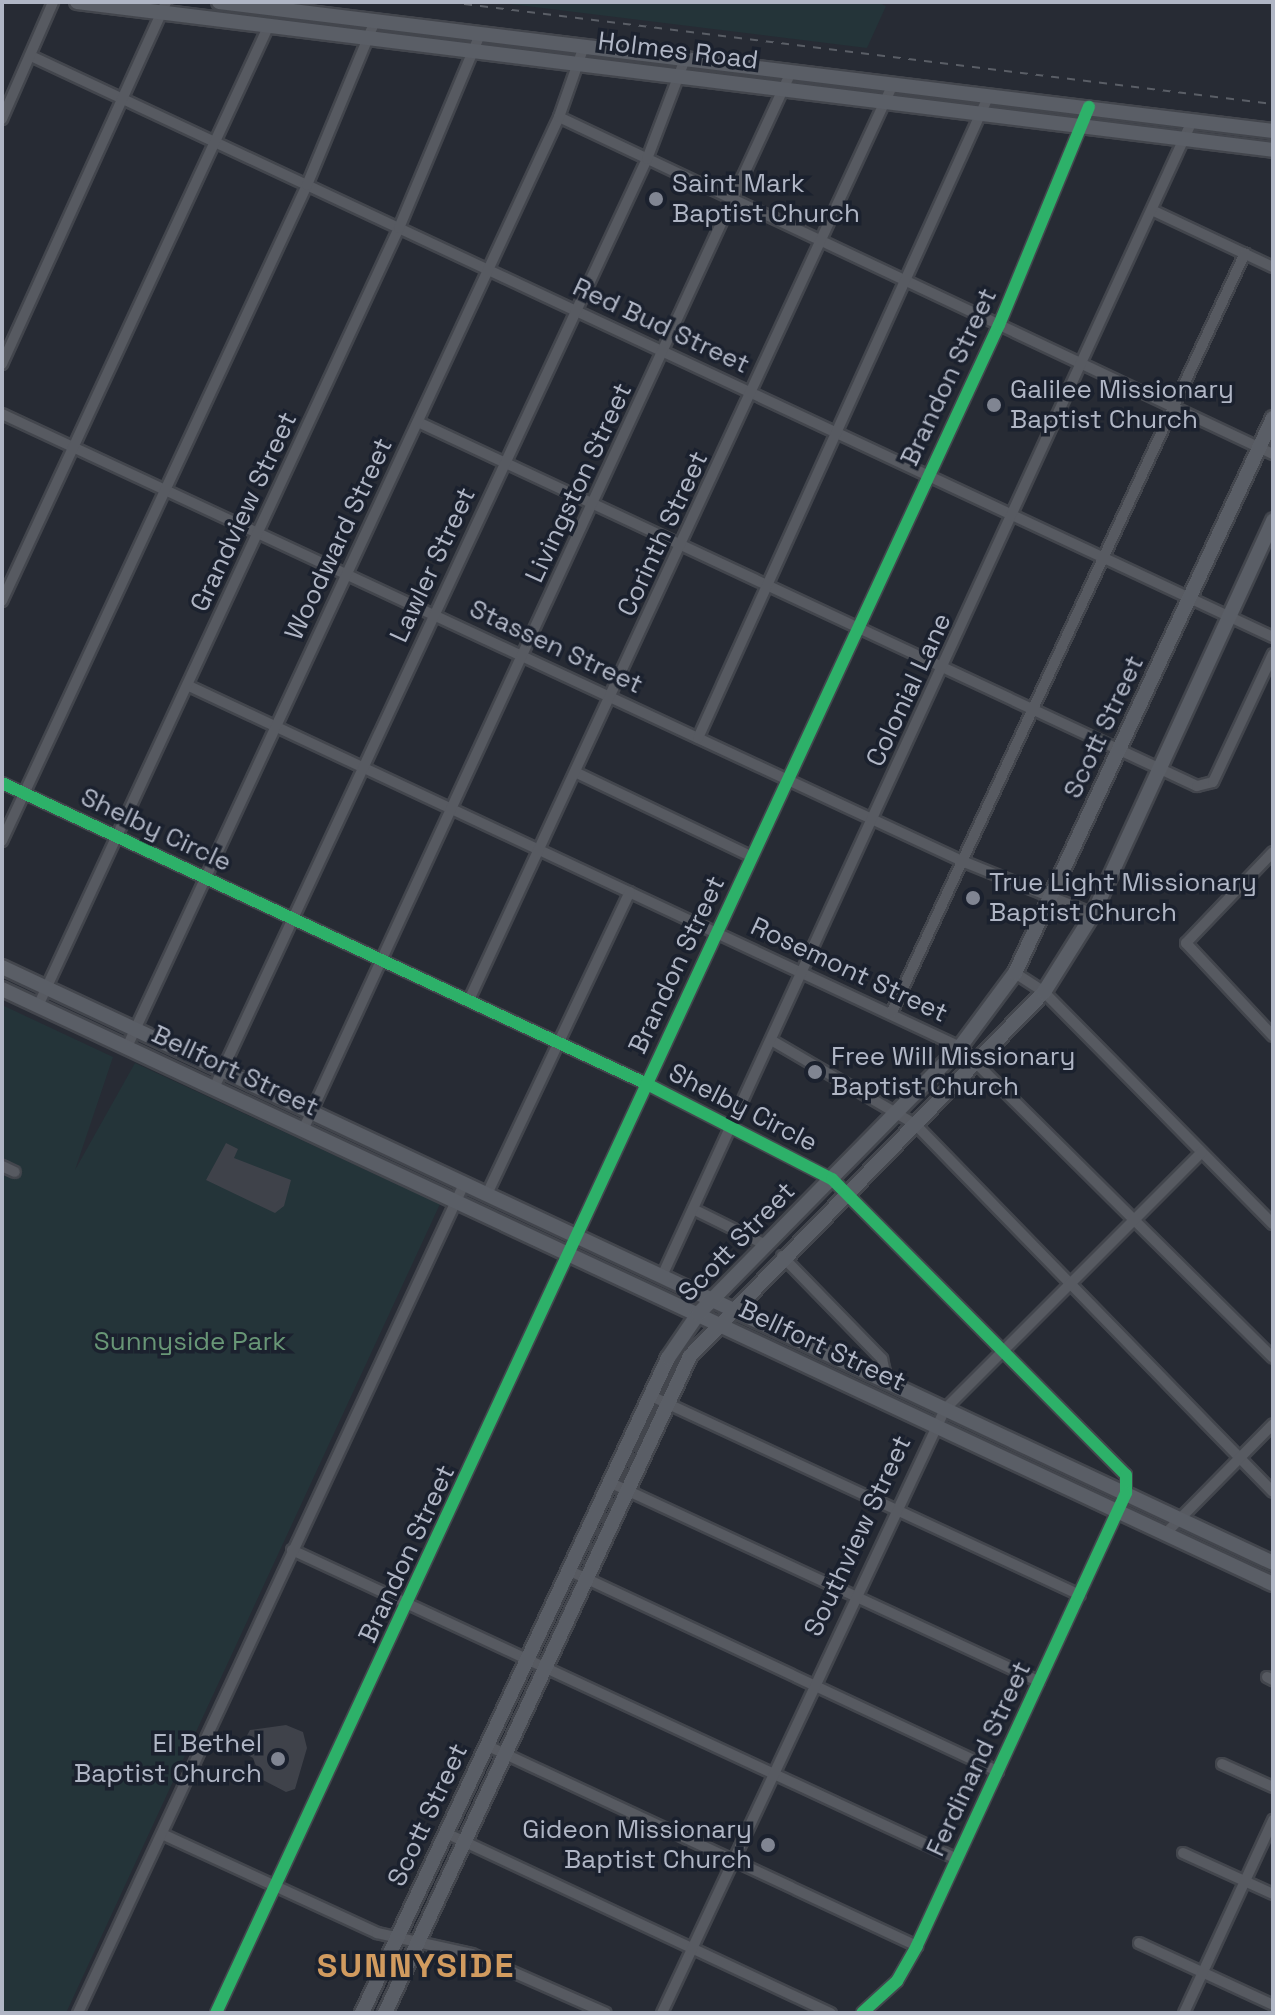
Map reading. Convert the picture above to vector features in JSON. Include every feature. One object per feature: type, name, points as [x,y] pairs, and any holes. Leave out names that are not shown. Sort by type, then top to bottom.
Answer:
[{"type":"main road","name":"Holmes Road","points":[[77,2],[164,7],[269,25],[374,28]]},
{"type":"main road","name":"Holmes Road","points":[[219,2],[479,42],[583,63],[1273,150]]},
{"type":"main road","name":"Holmes Road","points":[[479,42],[584,46],[1273,131]]},
{"type":"main road","name":"Scott Street","points":[[366,2012],[649,1395],[698,1314],[960,1047],[1015,973],[1190,598],[1266,451],[1273,418]]},
{"type":"main road","name":"Scott Street","points":[[385,2013],[667,1403],[716,1323],[1044,992],[1093,914],[1273,520]]},
{"type":"main road","name":"Bellfort Street","points":[[2,967],[1273,1563]]},
{"type":"main road","name":"Bellfort Street","points":[[2,989],[1165,1534],[1272,1580]]},
{"type":"main road","points":[[847,1385],[855,1367]]},
{"type":"main road","points":[[1028,1469],[1036,1451]]},
{"type":"street","points":[[2,119],[53,2]]},
{"type":"street","points":[[2,364],[164,7]]},
{"type":"street","points":[[2,601],[269,25]]},
{"type":"street","points":[[2,841],[167,491],[307,185],[374,28]]},
{"type":"street","name":"Grandview Street","points":[[38,1006],[399,228],[479,42]]},
{"type":"street","name":"Woodward Street","points":[[127,1047],[559,117],[583,63],[584,46]]},
{"type":"street","name":"Red Bud Street","points":[[31,56],[1273,637]]},
{"type":"street","name":"Lawler Street","points":[[214,1088],[647,159],[684,75],[685,59]]},
{"type":"street","name":"Livingston Street","points":[[303,1130],[791,72]]},
{"type":"street","name":"Corinth Street","points":[[469,1000],[577,773],[893,84]]},
{"type":"street","points":[[698,738],[986,114],[989,95]]},
{"type":"street","name":"Brandon Street","points":[[216,2013],[408,1604],[856,627],[999,325],[1087,126],[1089,107]]},
{"type":"street","points":[[559,117],[1266,451]]},
{"type":"street","name":"Colonial Lane","points":[[662,1276],[1156,212],[1192,121]]},
{"type":"street","points":[[1156,212],[1273,267]]},
{"type":"street","points":[[891,1014],[1245,253]]},
{"type":"street","name":"Stassen Street","points":[[2,414],[962,861],[1051,901],[1093,914]]},
{"type":"street","points":[[418,422],[1206,788],[1273,654]]},
{"type":"street","name":"Rosemont Street","points":[[189,686],[960,1047],[979,1060],[1273,1358]]},
{"type":"street","points":[[577,773],[752,857]]},
{"type":"street","name":"Shelby Circle","points":[[2,783],[647,1084],[832,1179],[849,1190],[1126,1475],[1126,1493]]},
{"type":"street","points":[[1270,1028],[1186,943],[1273,852]]},
{"type":"street","points":[[487,1194],[630,892]]},
{"type":"street","points":[[1015,973],[1044,992],[1273,1224]]},
{"type":"street","points":[[771,1040],[915,1124],[1273,1492]]},
{"type":"street","name":"Southview Street","points":[[662,2013],[853,1596],[945,1409],[1202,1152]]},
{"type":"street","points":[[2,1166],[15,1172]]},
{"type":"street","points":[[78,2013],[464,1184]]},
{"type":"street","points":[[693,1209],[766,1245]]},
{"type":"street","points":[[782,1256],[882,1359],[887,1381]]},
{"type":"street","points":[[649,1395],[1080,1595]]},
{"type":"street","points":[[1165,1534],[1273,1424]]},
{"type":"street","points":[[609,1482],[1039,1682]]},
{"type":"street","points":[[1118,1511],[1126,1493]]},
{"type":"street","name":"Ferdinand Street","points":[[862,2013],[897,1981],[917,1946],[1118,1511]]},
{"type":"street","points":[[292,1550],[957,1859]]},
{"type":"street","points":[[568,1570],[998,1771]]},
{"type":"street","points":[[486,1745],[917,1946]]},
{"type":"street","points":[[1222,1764],[1273,1787]]},
{"type":"street","points":[[1184,2013],[1273,1820]]},
{"type":"street","points":[[446,1833],[831,2013]]},
{"type":"street","points":[[162,1834],[275,1887],[398,1938],[418,1940],[495,1962],[606,2013]]},
{"type":"street","points":[[1183,1853],[1273,1894]]},
{"type":"street","points":[[1139,1943],[1273,2005]]},
{"type":"green space","points":[[493,2],[877,2],[886,6],[867,48]]},
{"type":"green space","name":"Sunnyside Park","points":[[2,1005],[113,1057],[75,1170],[135,1063],[440,1204],[66,2013],[2,2013]]},
{"type":"building","points":[[226,1143],[238,1149],[234,1158],[291,1180],[284,1206],[275,1213],[206,1180]]},
{"type":"building","name":"El Bethel Baptist Church","points":[[286,1725],[303,1732],[307,1748],[295,1789],[286,1792],[261,1779],[253,1758],[239,1750],[250,1730]]},
{"type":"railway","points":[[448,2],[1273,104]]},
{"type":"cycle path","points":[[216,2013],[999,325],[1089,107]]},
{"type":"cycle path","points":[[2,783],[647,1084],[832,1179],[1126,1475],[1126,1493],[917,1946],[897,1981],[862,2013]]},
{"type":"place","name":"Saint Mark Baptist Church","points":[[656,199]]},
{"type":"place","name":"Galilee Missionary Baptist Church","points":[[994,405]]},
{"type":"place","name":"True Light Missionary Baptist Church","points":[[973,898]]},
{"type":"place","name":"Free Will Missionary Baptist Church","points":[[815,1072]]},
{"type":"place","name":"El Bethel Baptist Church","points":[[278,1759]]},
{"type":"place","name":"Gideon Missionary Baptist Church","points":[[768,1845]]},
{"type":"district","name":"SUNNYSIDE","points":[[416,1966]]}]
